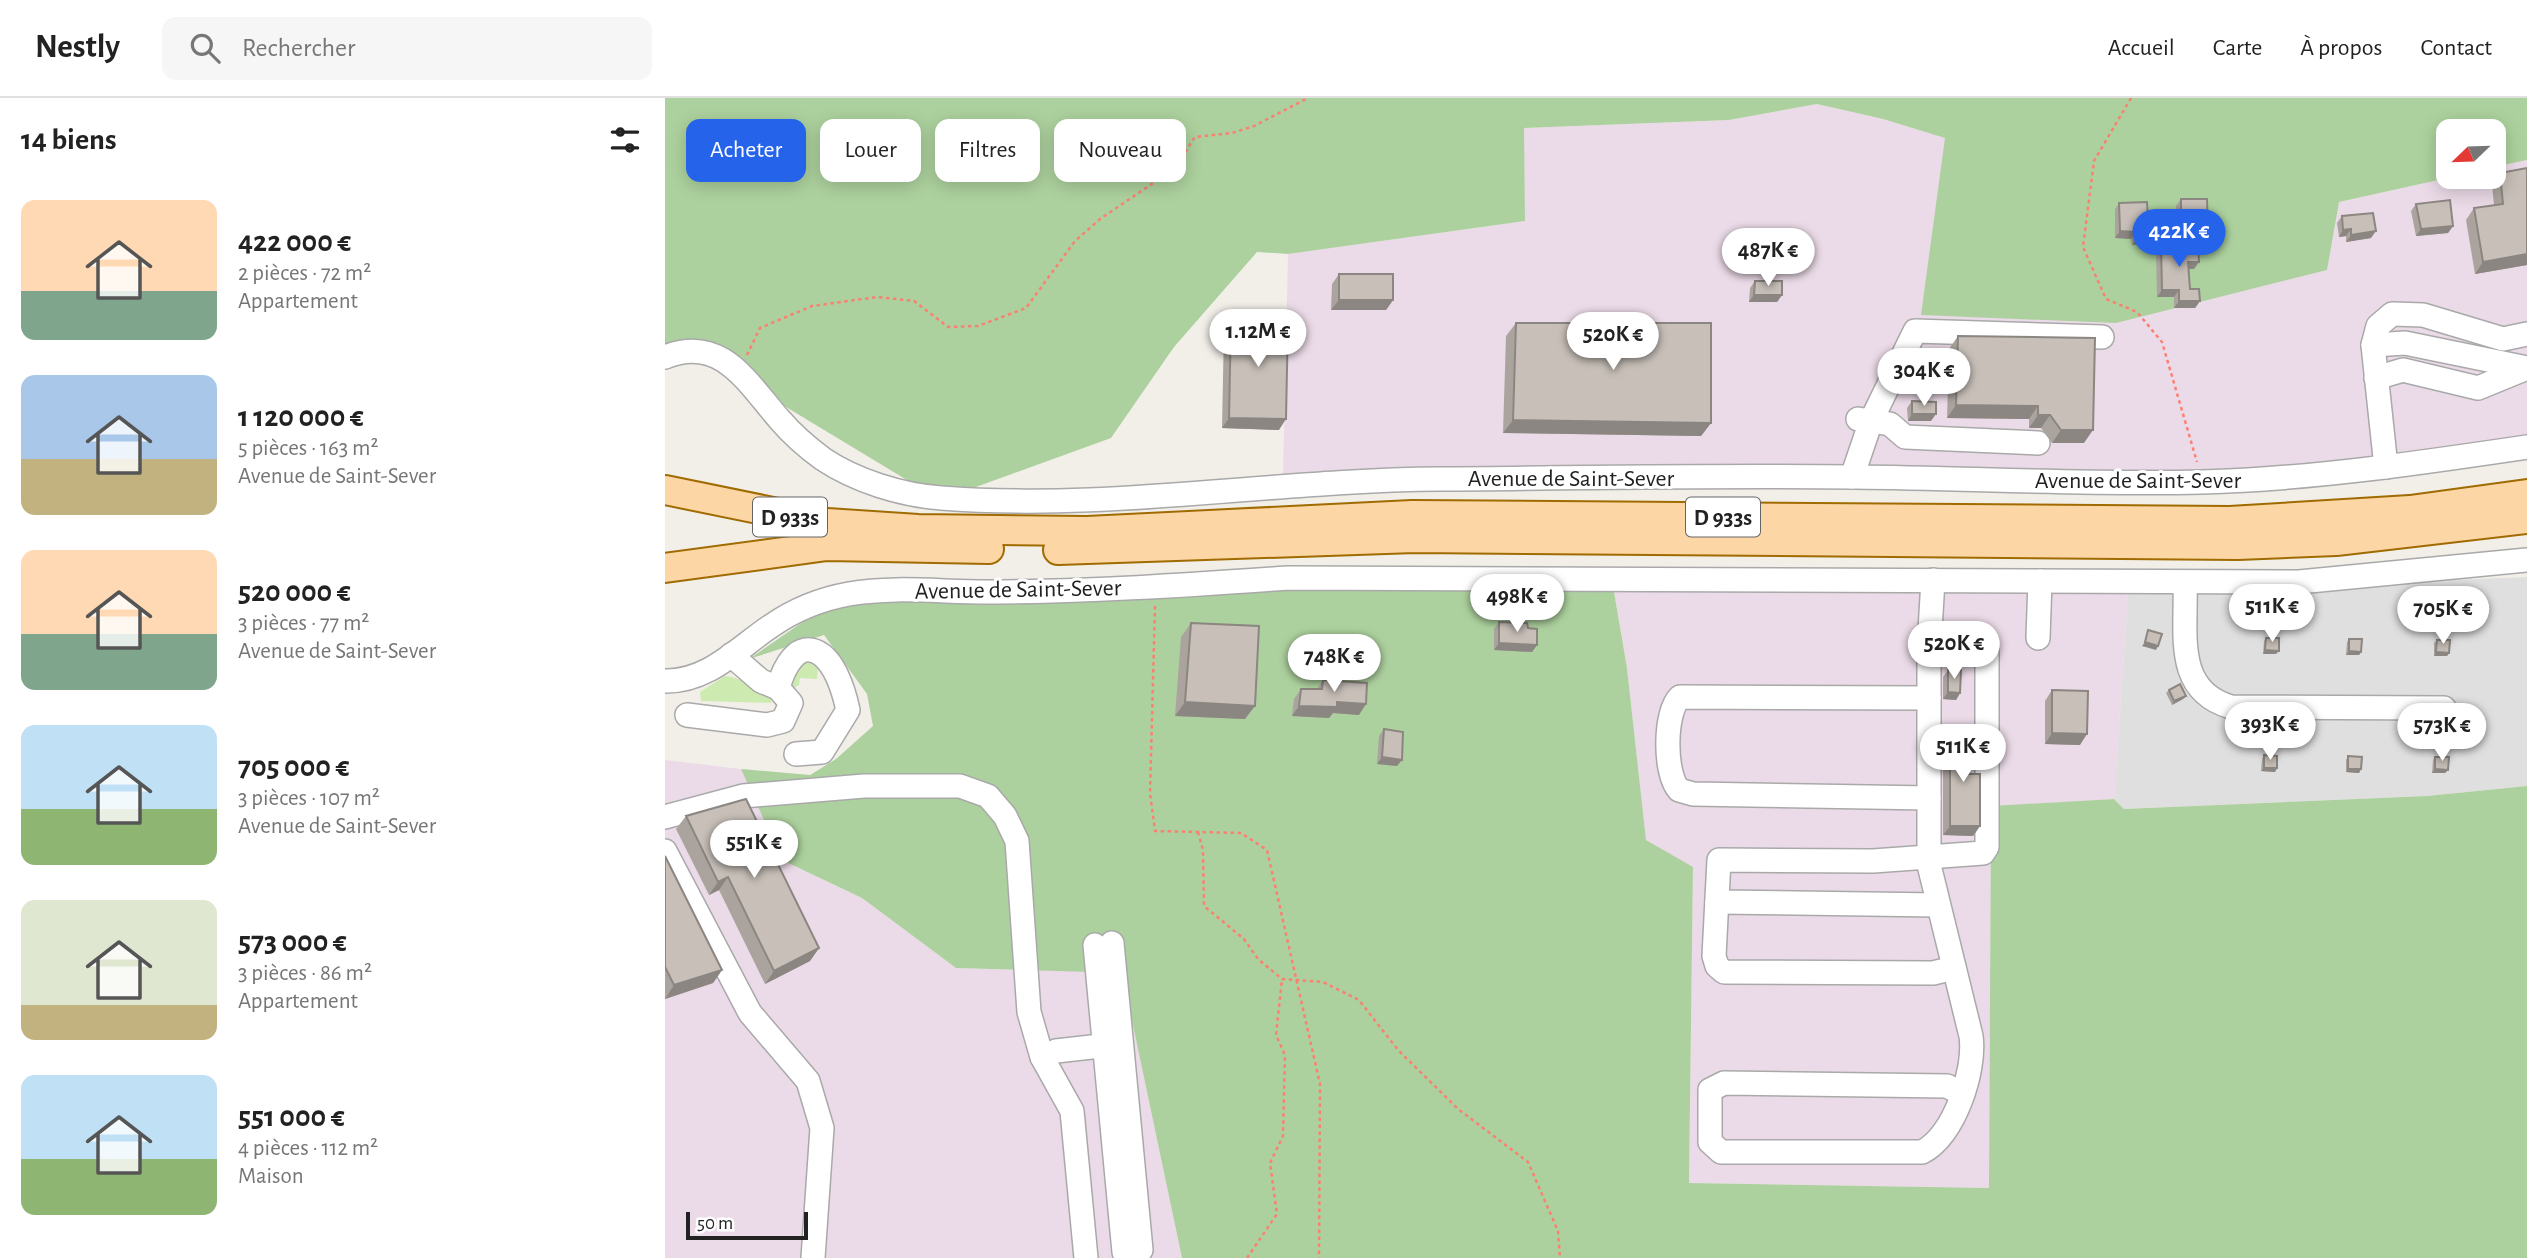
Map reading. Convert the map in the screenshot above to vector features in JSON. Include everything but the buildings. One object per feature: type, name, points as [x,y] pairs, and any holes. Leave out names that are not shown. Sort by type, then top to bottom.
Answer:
[{"type":"main road","name":"D 933s","points":[[665,490],[827,523],[918,529],[1087,531],[1412,514],[2230,521],[2410,510],[2527,494]]},
{"type":"main road","name":"D 933s","points":[[665,568],[827,546],[1088,550],[1415,538],[2238,545],[2361,539],[2527,519]]},
{"type":"street","points":[[2386,467],[2372,345],[2378,326],[2392,314],[2423,315],[2504,339],[2527,334]]},
{"type":"street","points":[[1852,477],[1871,421],[1915,331],[2102,337]]},
{"type":"street","points":[[2372,345],[2405,343],[2527,368]]},
{"type":"street","name":"Avenue de Saint-Sever","points":[[665,357],[679,351],[701,351],[726,361],[748,380],[782,423],[824,460],[849,474],[889,488],[934,497],[1071,501],[1375,479],[1852,477],[2203,482],[2386,467],[2527,447]]},
{"type":"street","points":[[2376,378],[2403,370],[2477,388],[2527,368]]},
{"type":"street","points":[[1871,421],[1890,424],[1905,437],[2038,443]]},
{"type":"street","name":"Avenue de Saint-Sever","points":[[665,681],[693,677],[731,656],[790,614],[818,602],[880,590],[987,592],[1156,587],[1288,578],[2299,582],[2527,560]]},
{"type":"street","points":[[1933,580],[1929,647],[1929,855],[1938,905],[1973,1050],[1972,1064],[1962,1094],[1933,1147],[1921,1152],[1721,1152],[1710,1142],[1710,1090],[1724,1083],[1947,1086],[1962,1094]]},
{"type":"street","points":[[2038,638],[2040,581]]},
{"type":"street","points":[[2185,583],[2188,665],[2195,685],[2212,701],[2231,707],[2444,708]]},
{"type":"street","points":[[778,688],[783,667],[792,656],[810,651],[822,655],[841,684],[848,710],[822,752],[796,754]]},
{"type":"street","points":[[1954,968],[1933,973],[1724,972],[1717,966],[1714,956],[1719,860],[1873,861],[1983,853],[1987,847],[1987,652]]},
{"type":"street","points":[[687,715],[767,725],[783,721],[791,703],[778,688],[761,681],[731,656]]},
{"type":"street","points":[[1929,698],[1680,697],[1671,713],[1669,772],[1679,790],[1693,794],[1929,798]]},
{"type":"street","points":[[665,817],[743,796],[865,786],[960,786],[988,796],[1005,816],[1017,841],[1029,1013],[1042,1057],[1072,1111],[1086,1258]]},
{"type":"street","points":[[665,851],[750,1013],[809,1081],[822,1128],[813,1258]]},
{"type":"street","points":[[1717,902],[1938,905]]},
{"type":"street","points":[[1103,944],[1133,1251]]},
{"type":"street","points":[[1042,1057],[1056,1051],[1113,1045]]},
{"type":"path","points":[[726,361],[744,364],[760,328],[812,306],[837,301],[877,296],[914,302],[948,327],[978,326],[1027,307],[1075,241],[1100,219],[1174,169],[1195,137],[1232,133],[1254,126],[1308,98]]},
{"type":"path","points":[[2131,98],[2094,161],[2083,247],[2106,299],[2137,312],[2162,342],[2203,482]]},
{"type":"path","points":[[1156,587],[1150,793],[1155,831],[1241,833],[1267,850],[1320,1084],[1319,1258]]},
{"type":"path","points":[[1198,832],[1203,850],[1203,906],[1244,939],[1258,959],[1282,979],[1323,982],[1359,1000],[1398,1050],[1458,1109],[1528,1162],[1558,1231],[1560,1258]]},
{"type":"path","points":[[1247,1258],[1277,1214],[1270,1163],[1283,1136],[1285,1055],[1276,1035],[1282,979]]},
{"type":"shaded area","points":[[1817,104],[1883,119],[1946,138],[1922,315],[2339,202],[2436,181],[2436,189],[2506,189],[2506,164],[2527,160],[2527,437],[2362,462],[2185,473],[1283,475],[1288,254],[1525,221],[1523,128],[1729,120]]},
{"type":"shaded area","points":[[2527,577],[2527,786],[2427,796],[2124,809],[2114,799],[2128,593]]},
{"type":"shaded area","points":[[1613,586],[2128,593],[2114,799],[1991,807],[1989,1188],[1689,1183],[1693,868],[1646,840],[1627,668]]},
{"type":"shaded area","points":[[665,760],[741,769],[782,860],[862,898],[956,968],[1122,972],[1182,1258],[665,1258]]},
{"type":"green space","points":[[665,98],[2527,98],[2527,160],[2506,164],[2506,119],[2436,119],[2436,181],[2339,202],[2327,270],[2116,323],[1921,315],[1945,138],[1883,119],[1817,104],[1729,120],[1524,128],[1525,221],[1288,254],[1257,252],[1174,347],[1111,438],[940,500],[720,367],[665,359]]},
{"type":"green space","points":[[888,586],[1613,586],[1627,668],[1646,840],[1693,867],[1689,1183],[1989,1188],[1991,806],[2114,799],[2124,809],[2427,796],[2527,786],[2527,1258],[1182,1258],[1122,973],[956,968],[862,898],[782,860],[741,769],[810,775],[836,759],[873,726],[867,694],[824,635],[749,659],[842,595]]},
{"type":"green space","points":[[808,660],[818,669],[817,679],[800,678],[799,685],[794,688],[787,684],[787,671]]},
{"type":"green space","points":[[725,676],[772,695],[771,703],[701,701],[700,692]]}]
